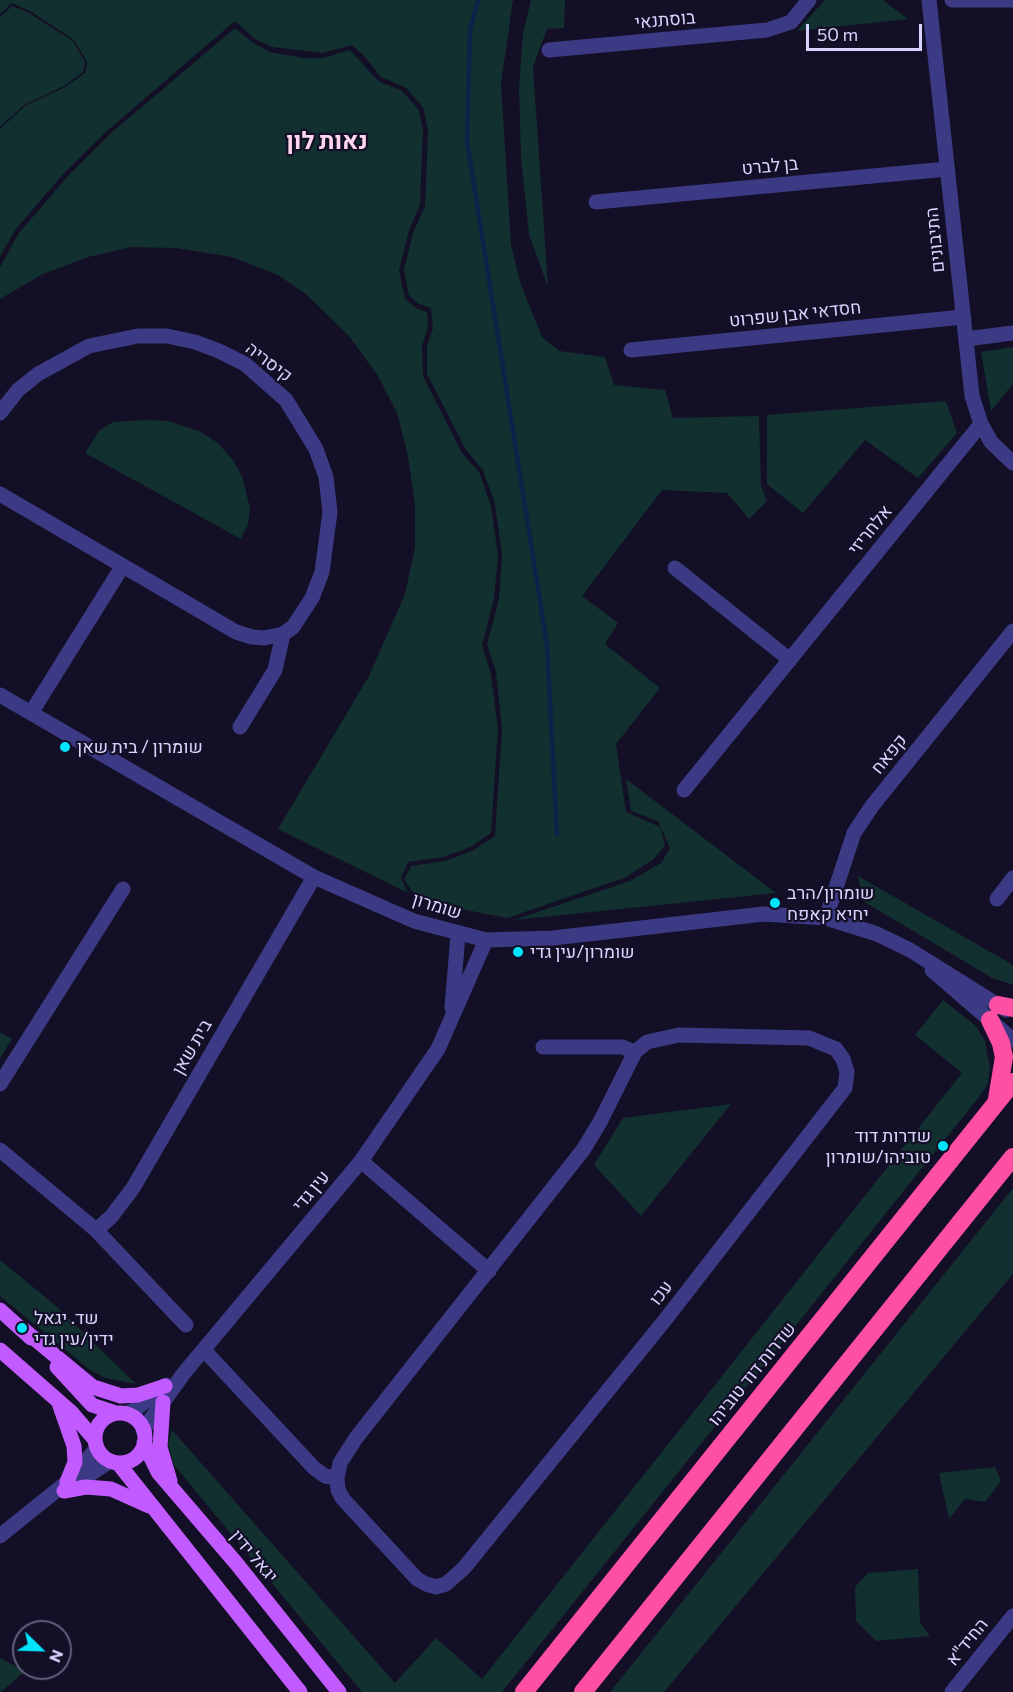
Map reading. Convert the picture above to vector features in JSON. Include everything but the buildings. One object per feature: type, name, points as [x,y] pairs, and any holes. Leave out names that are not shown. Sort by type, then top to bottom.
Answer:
[{"type":"highway","points":[[996,1104],[1004,1057],[1000,1011]]},
{"type":"highway","name":"שדרות דוד טוביהו","points":[[524,1692],[1013,1082]]},
{"type":"highway","points":[[583,1692],[1013,1157]]},
{"type":"main road","points":[[0,1310],[93,1387],[121,1396],[164,1394],[160,1447],[173,1490]]},
{"type":"main road","points":[[24,1330],[92,1405],[137,1420],[144,1437],[133,1459],[114,1462]]},
{"type":"main road","points":[[0,1350],[58,1400],[114,1462],[300,1692]]},
{"type":"main road","points":[[58,1400],[74,1446],[75,1462],[65,1487],[111,1489],[154,1509]]},
{"type":"main road","points":[[96,1444],[100,1422],[121,1413]]},
{"type":"main road","name":"יגאל ידין","points":[[144,1437],[158,1472],[339,1692]]},
{"type":"street","name":"בוסתנאי","points":[[549,50],[767,30],[791,22],[809,0]]},
{"type":"street","name":"התיבונים","points":[[929,0],[972,396],[981,424],[991,442],[1013,463]]},
{"type":"street","points":[[952,0],[1013,0]]},
{"type":"street","name":"בן לברט","points":[[596,202],[947,169]]},
{"type":"street","name":"חסדאי אבן שפרוט","points":[[631,350],[963,317]]},
{"type":"street","points":[[966,339],[1013,333]]},
{"type":"street","name":"קיסריה","points":[[0,413],[18,390],[60,359],[89,346],[122,338],[167,336],[195,342],[246,364],[286,400],[316,449],[326,477],[330,512],[322,572],[312,598],[293,627],[283,634],[275,670],[240,727]]},
{"type":"street","name":"אלחריזי","points":[[684,790],[981,424]]},
{"type":"street","points":[[0,494],[236,632],[264,638],[283,634]]},
{"type":"street","points":[[31,713],[122,567]]},
{"type":"street","points":[[675,568],[790,660]]},
{"type":"street","name":"קפאח","points":[[826,918],[854,833],[872,806],[1013,631]]},
{"type":"street","name":"שומרון","points":[[0,695],[314,877],[414,921],[486,940],[553,938],[764,914],[826,918],[877,934],[910,950],[1000,1011]]},
{"type":"street","name":"בית שאן","points":[[96,1230],[111,1217],[134,1188],[314,877]]},
{"type":"street","points":[[997,899],[1013,878]]},
{"type":"street","points":[[0,1084],[123,889]]},
{"type":"street","name":"עין גדי","points":[[451,1020],[458,934]]},
{"type":"street","name":"עין גדי","points":[[144,1437],[164,1394],[204,1350],[361,1161],[438,1049],[486,940]]},
{"type":"street","points":[[1000,1011],[1013,1016]]},
{"type":"street","points":[[1000,1011],[1013,1040]]},
{"type":"street","name":"עכו","points":[[337,1478],[338,1490],[343,1499],[417,1579],[436,1587],[456,1577],[665,1320],[845,1088],[847,1072],[843,1059],[836,1049],[809,1038],[679,1035],[647,1042],[634,1052]]},
{"type":"street","points":[[204,1350],[314,1468],[325,1476],[337,1478],[347,1450],[583,1150],[600,1122],[634,1052],[622,1047],[543,1047]]},
{"type":"street","points":[[0,1150],[96,1230],[186,1325]]},
{"type":"street","points":[[361,1161],[489,1271]]},
{"type":"street","name":"עין גדי","points":[[121,1413],[164,1394]]},
{"type":"street","points":[[65,1487],[96,1444]]},
{"type":"street","points":[[0,1536],[44,1500],[114,1462]]},
{"type":"street","name":"החיד\"א","points":[[951,1692],[1013,1616]]},
{"type":"green space","points":[[0,0],[513,0],[501,84],[511,245],[521,285],[542,337],[559,351],[605,357],[614,385],[665,390],[673,418],[759,416],[761,486],[767,501],[749,519],[727,493],[662,490],[582,596],[618,623],[605,644],[660,688],[616,744],[626,812],[660,827],[665,845],[653,860],[624,878],[507,918],[446,906],[413,892],[404,880],[411,866],[445,861],[472,851],[495,836],[502,729],[496,672],[487,644],[499,599],[502,555],[495,504],[483,470],[466,450],[427,374],[427,346],[433,328],[431,308],[419,304],[409,296],[404,270],[413,233],[425,206],[428,130],[423,107],[405,87],[381,77],[352,45],[323,53],[272,47],[255,39],[235,21],[108,130],[65,172],[15,230],[0,257],[0,129],[25,106],[65,87],[85,73],[87,62],[74,40],[30,11],[12,3],[0,14]]},
{"type":"green space","points":[[531,0],[565,0],[564,28],[547,29],[533,67],[548,287],[529,234],[521,158],[519,88],[523,33]]},
{"type":"green space","points":[[825,0],[883,0],[908,19],[797,31]]},
{"type":"green space","points":[[12,6],[29,13],[73,41],[85,62],[83,72],[64,86],[24,105],[0,127],[0,17]]},
{"type":"green space","points":[[235,28],[252,42],[270,52],[303,58],[323,58],[350,50],[378,81],[402,91],[419,110],[423,130],[420,204],[409,231],[399,270],[405,299],[416,308],[427,312],[428,328],[422,345],[423,376],[462,453],[479,472],[491,506],[498,555],[494,599],[482,645],[491,674],[498,729],[491,833],[470,847],[444,857],[408,862],[401,878],[408,893],[278,829],[369,676],[405,594],[415,547],[415,505],[408,456],[397,413],[378,376],[349,336],[307,295],[278,275],[232,257],[176,248],[132,247],[88,257],[43,274],[0,299],[0,267],[19,233],[69,175],[111,133]]},
{"type":"green space","points":[[1013,347],[1013,384],[991,411],[981,352]]},
{"type":"green space","points":[[946,401],[957,433],[918,478],[865,440],[803,513],[767,484],[767,415]]},
{"type":"green space","points":[[168,421],[199,431],[218,443],[232,459],[242,476],[250,508],[248,524],[241,539],[85,453],[99,431],[113,422]]},
{"type":"green space","points":[[626,779],[776,893],[514,920],[630,881],[661,863],[670,848],[658,821],[631,811]]},
{"type":"green space","points":[[858,876],[1013,965],[1013,985],[992,978],[863,901]]},
{"type":"green space","points":[[943,1000],[976,1026],[985,1041],[990,1069],[988,1083],[502,1692],[362,1692],[174,1465],[168,1444],[172,1430],[395,1683],[436,1638],[482,1679],[962,1073],[915,1035]]},
{"type":"green space","points":[[0,1032],[12,1039],[0,1058]]},
{"type":"green space","points":[[731,1104],[641,1216],[594,1165],[623,1118]]},
{"type":"green space","points":[[1013,1188],[1013,1274],[664,1692],[610,1692]]},
{"type":"green space","points":[[0,1260],[55,1305],[136,1384],[105,1378],[89,1369],[0,1296]]},
{"type":"green space","points":[[995,1467],[1001,1481],[985,1502],[965,1499],[949,1519],[939,1473]]},
{"type":"green space","points":[[918,1569],[920,1622],[930,1636],[876,1641],[856,1621],[855,1587],[868,1573]]},
{"type":"green space","points":[[0,1658],[12,1664],[12,1680],[15,1680],[0,1692]]},
{"type":"waterway","points":[[478,0],[470,31],[467,141],[547,645],[557,834]]},
{"type":"place","name":"שומרון / בית שאן","points":[[65,747]]},
{"type":"place","name":"שומרון/הרב יחיא קאפח","points":[[775,903]]},
{"type":"place","name":"שומרון/עין גדי","points":[[518,952]]},
{"type":"place","name":"שדרות דוד טוביהו/שומרון","points":[[943,1146]]},
{"type":"place","name":"שד. יגאל ידין/עין גדי","points":[[22,1328]]},
{"type":"district","name":"נאות לון","points":[[327,141]]}]
